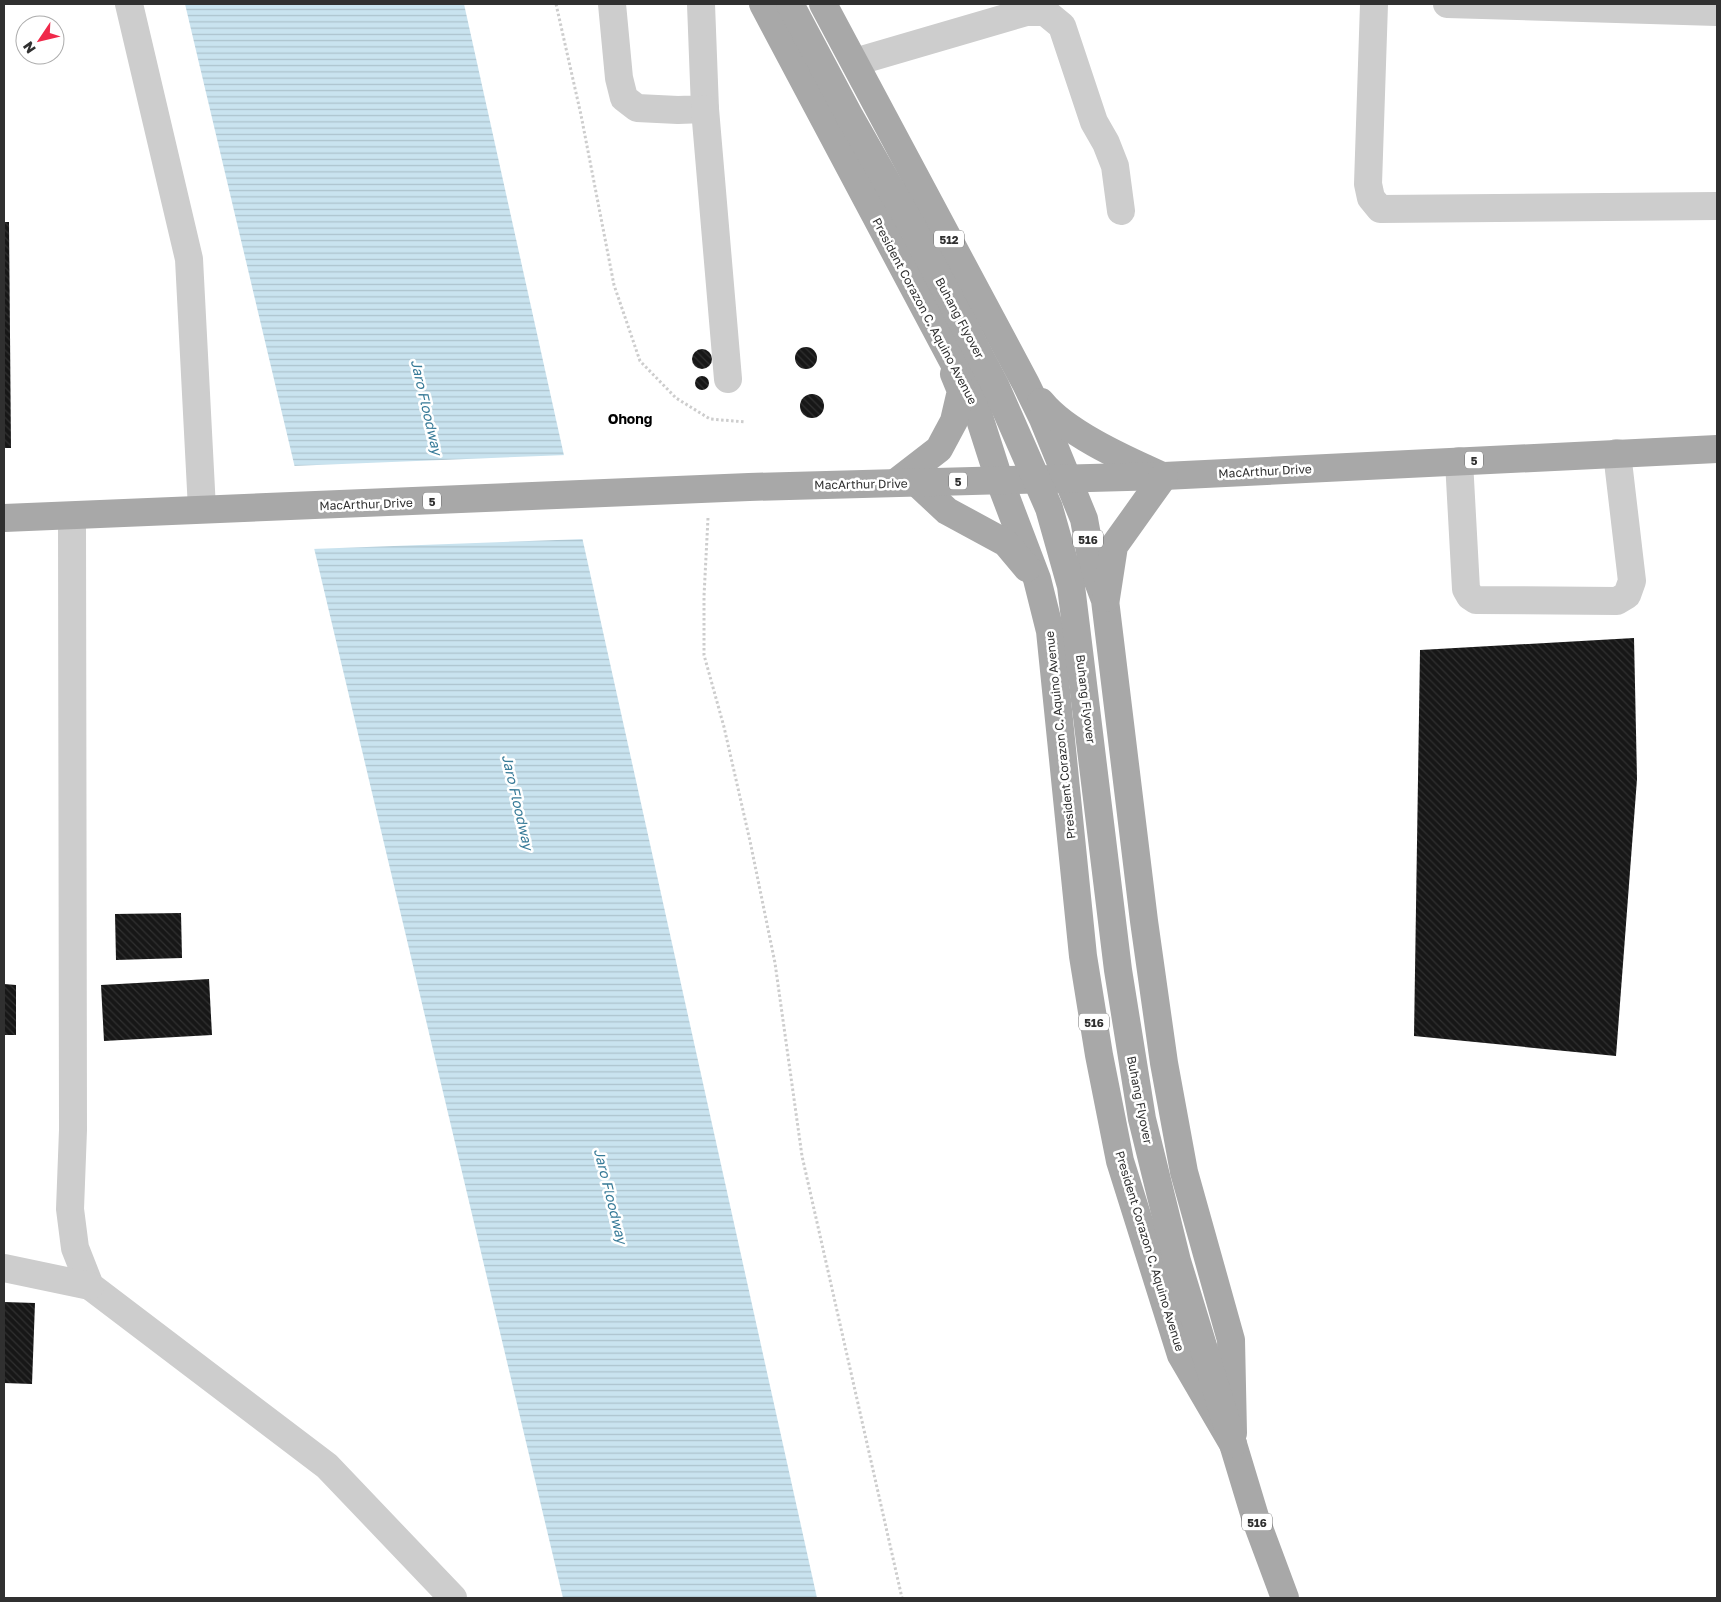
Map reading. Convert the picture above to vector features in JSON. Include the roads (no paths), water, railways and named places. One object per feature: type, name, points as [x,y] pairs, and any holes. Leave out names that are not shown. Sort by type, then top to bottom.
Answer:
[{"type":"main road","name":"President Corazon C. Aquino Avenue","points":[[763,4],[974,401],[999,479],[1037,579],[1050,631],[1083,956],[1099,1055],[1120,1161],[1181,1355],[1233,1444],[1256,1520],[1285,1598]]},
{"type":"main road","name":"Buhang Flyover","points":[[790,4],[850,117],[913,228],[995,385],[1049,508],[1072,586],[1118,970],[1142,1119],[1177,1261],[1233,1444]]},
{"type":"main road","name":"President Corazon C. Aquino Avenue","points":[[822,4],[855,62],[1026,384],[1084,519],[1093,568],[1105,600],[1164,1063],[1184,1172],[1231,1340],[1233,1444]]},
{"type":"main road","points":[[947,352],[960,391],[954,421],[939,449],[906,483],[947,511],[1006,543],[1037,579]]},
{"type":"main road","points":[[1026,384],[1051,414],[1076,432],[1132,463],[1164,476],[1114,546],[1105,600]]},
{"type":"main road","name":"MacArthur Drive","points":[[4,518],[999,479],[1164,476],[1459,460],[1717,449]]},
{"type":"street","points":[[129,4],[189,260],[211,509]]},
{"type":"street","points":[[612,4],[619,78],[624,98],[637,108],[705,109]]},
{"type":"street","points":[[701,4],[705,109],[728,379]]},
{"type":"street","points":[[1374,4],[1368,184],[1371,198],[1380,208],[1717,206]]},
{"type":"street","points":[[1447,4],[1717,12]]},
{"type":"street","points":[[855,62],[1026,12],[1045,12],[1062,26],[1094,122],[1106,142],[1114,166],[1121,211]]},
{"type":"street","points":[[1459,460],[1466,589],[1470,596],[1476,600],[1617,601],[1627,595],[1632,581],[1617,453]]},
{"type":"street","points":[[72,516],[73,1130],[70,1209],[75,1248],[90,1286]]},
{"type":"street","points":[[4,1268],[90,1286],[327,1466],[453,1598]]},
{"type":"water","name":"Jaro Floodway","points":[[185,4],[464,4],[817,1598],[563,1598]]},
{"type":"district","name":"Ohong","points":[[630,418]]}]
